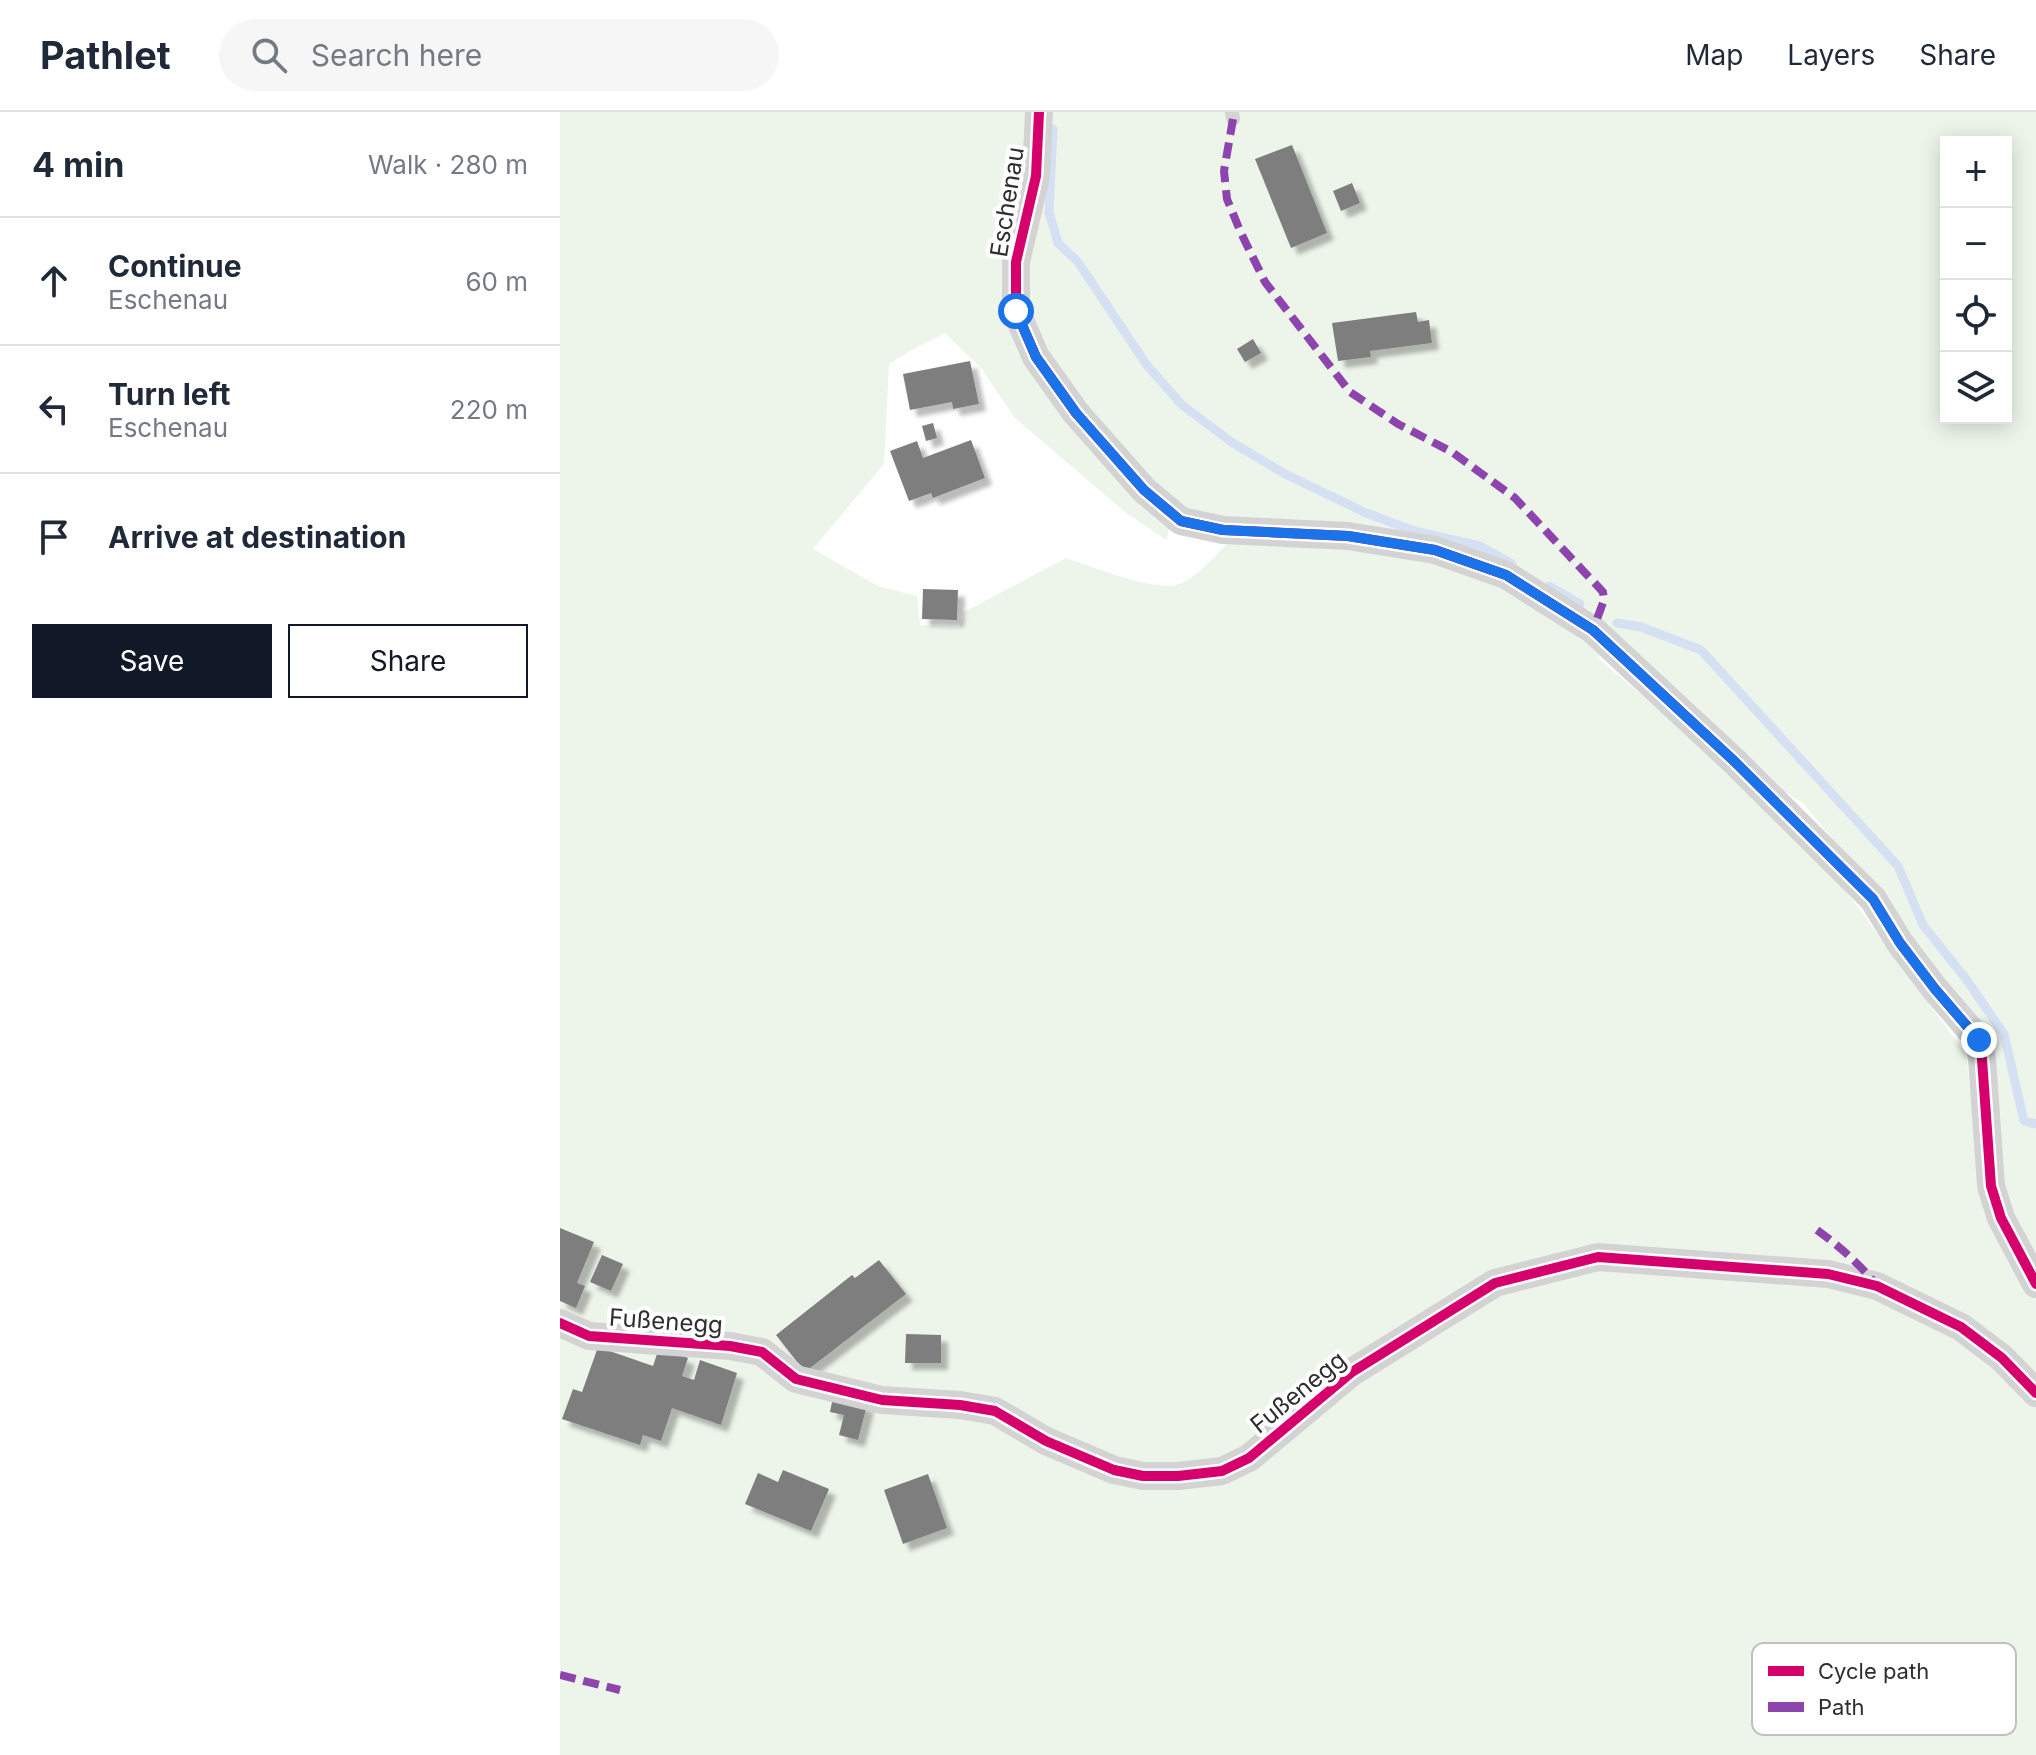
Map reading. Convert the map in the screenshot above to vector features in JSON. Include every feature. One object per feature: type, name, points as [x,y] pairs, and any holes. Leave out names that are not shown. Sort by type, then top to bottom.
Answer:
[{"type":"street","name":"Eschenau","points":[[1039,112],[1036,176],[1016,262],[1016,311],[1036,357],[1076,413],[1144,490],[1181,521],[1223,530],[1348,536],[1435,550],[1506,575],[1593,630],[1734,761],[1873,899],[1900,943],[1979,1040],[1991,1186],[2001,1218],[2036,1284]]},
{"type":"street","name":"Fußenegg","points":[[560,1323],[589,1336],[730,1346],[762,1352],[796,1379],[882,1400],[960,1405],[995,1411],[1046,1441],[1114,1470],[1143,1476],[1222,1471],[1249,1458],[1352,1372],[1495,1283],[1598,1257],[1828,1274],[1877,1286],[1961,1327],[2002,1358],[2036,1393]]},
{"type":"shaded area","points":[[560,112],[2036,112],[2036,1755],[560,1755]],"holes":[[[945,333],[981,368],[1015,418],[1125,512],[1166,540],[1170,525],[1229,542],[1198,573],[1176,585],[1166,586],[1138,581],[1066,558],[964,612],[960,627],[920,625],[917,596],[878,586],[813,549],[884,464],[889,364]],[[1608,630],[1769,782],[1803,803],[1876,891],[1994,1069],[2000,1196],[1975,1133],[1966,1054],[1832,872],[1683,730],[1599,659]]]},
{"type":"building","points":[[1292,145],[1327,233],[1291,248],[1255,159]]},
{"type":"building","points":[[1352,183],[1360,203],[1341,211],[1333,191]]},
{"type":"building","points":[[1416,312],[1418,322],[1429,320],[1432,343],[1370,351],[1371,357],[1338,361],[1332,323]]},
{"type":"building","points":[[1253,339],[1261,353],[1245,362],[1237,349]]},
{"type":"building","points":[[970,361],[979,404],[953,409],[952,402],[910,410],[903,374]]},
{"type":"building","points":[[933,423],[937,438],[926,441],[922,426]]},
{"type":"building","points":[[971,440],[985,478],[933,498],[931,493],[909,501],[890,451],[917,441],[923,458]]},
{"type":"building","points":[[923,589],[958,590],[957,620],[922,619]]},
{"type":"building","points":[[560,1228],[594,1242],[577,1283],[585,1286],[576,1308],[560,1301]]},
{"type":"building","points":[[602,1255],[623,1264],[611,1291],[590,1282]]},
{"type":"building","points":[[879,1260],[906,1294],[805,1372],[776,1335],[852,1275],[855,1278]]},
{"type":"building","points":[[906,1334],[941,1335],[941,1363],[905,1363]]},
{"type":"building","points":[[598,1347],[653,1366],[659,1348],[688,1358],[682,1376],[694,1380],[700,1360],[737,1373],[721,1425],[672,1408],[661,1441],[643,1435],[640,1445],[562,1419],[573,1389],[582,1392]]},
{"type":"building","points":[[833,1397],[867,1405],[858,1440],[839,1435],[844,1415],[830,1412]]},
{"type":"building","points":[[783,1470],[829,1489],[811,1531],[745,1504],[758,1473],[778,1482]]},
{"type":"building","points":[[928,1474],[947,1528],[903,1544],[884,1490]]},
{"type":"waterway","points":[[1053,129],[1049,212],[1058,243],[1078,262],[1146,364],[1182,405],[1233,443],[1285,474],[1364,512],[1414,531],[1480,546],[1512,564]]},
{"type":"waterway","points":[[1549,586],[1580,604]]},
{"type":"waterway","points":[[1617,623],[1641,627],[1701,650],[1898,866],[1923,925],[2004,1034],[2024,1121],[2036,1124]]},
{"type":"marked path","points":[[1233,119],[1224,171],[1227,199],[1265,282],[1350,392],[1398,424],[1452,452],[1515,498],[1603,592],[1604,600],[1593,630]]},
{"type":"marked path","points":[[1817,1230],[1849,1256],[1877,1286]]},
{"type":"marked path","points":[[560,1675],[620,1690]]},
{"type":"cycle path","points":[[1039,112],[1036,176],[1016,262],[1016,311],[1036,357],[1076,413],[1144,490],[1181,521],[1223,530],[1348,536],[1435,550],[1506,575],[1593,630],[1734,761],[1873,899],[1900,943],[1979,1040],[1991,1186],[2001,1218],[2036,1284]]},
{"type":"cycle path","points":[[560,1323],[589,1336],[730,1346],[762,1352],[796,1379],[882,1400],[960,1405],[995,1411],[1046,1441],[1114,1470],[1143,1476],[1222,1471],[1249,1458],[1352,1372],[1495,1283],[1598,1257],[1828,1274],[1877,1286],[1961,1327],[2002,1358],[2036,1393]]},
{"type":"route","points":[[1016,311],[1036,357],[1076,413],[1144,490],[1181,521],[1223,530],[1348,536],[1435,550],[1506,575],[1593,630],[1734,761],[1873,899],[1900,943],[1979,1040]]}]
